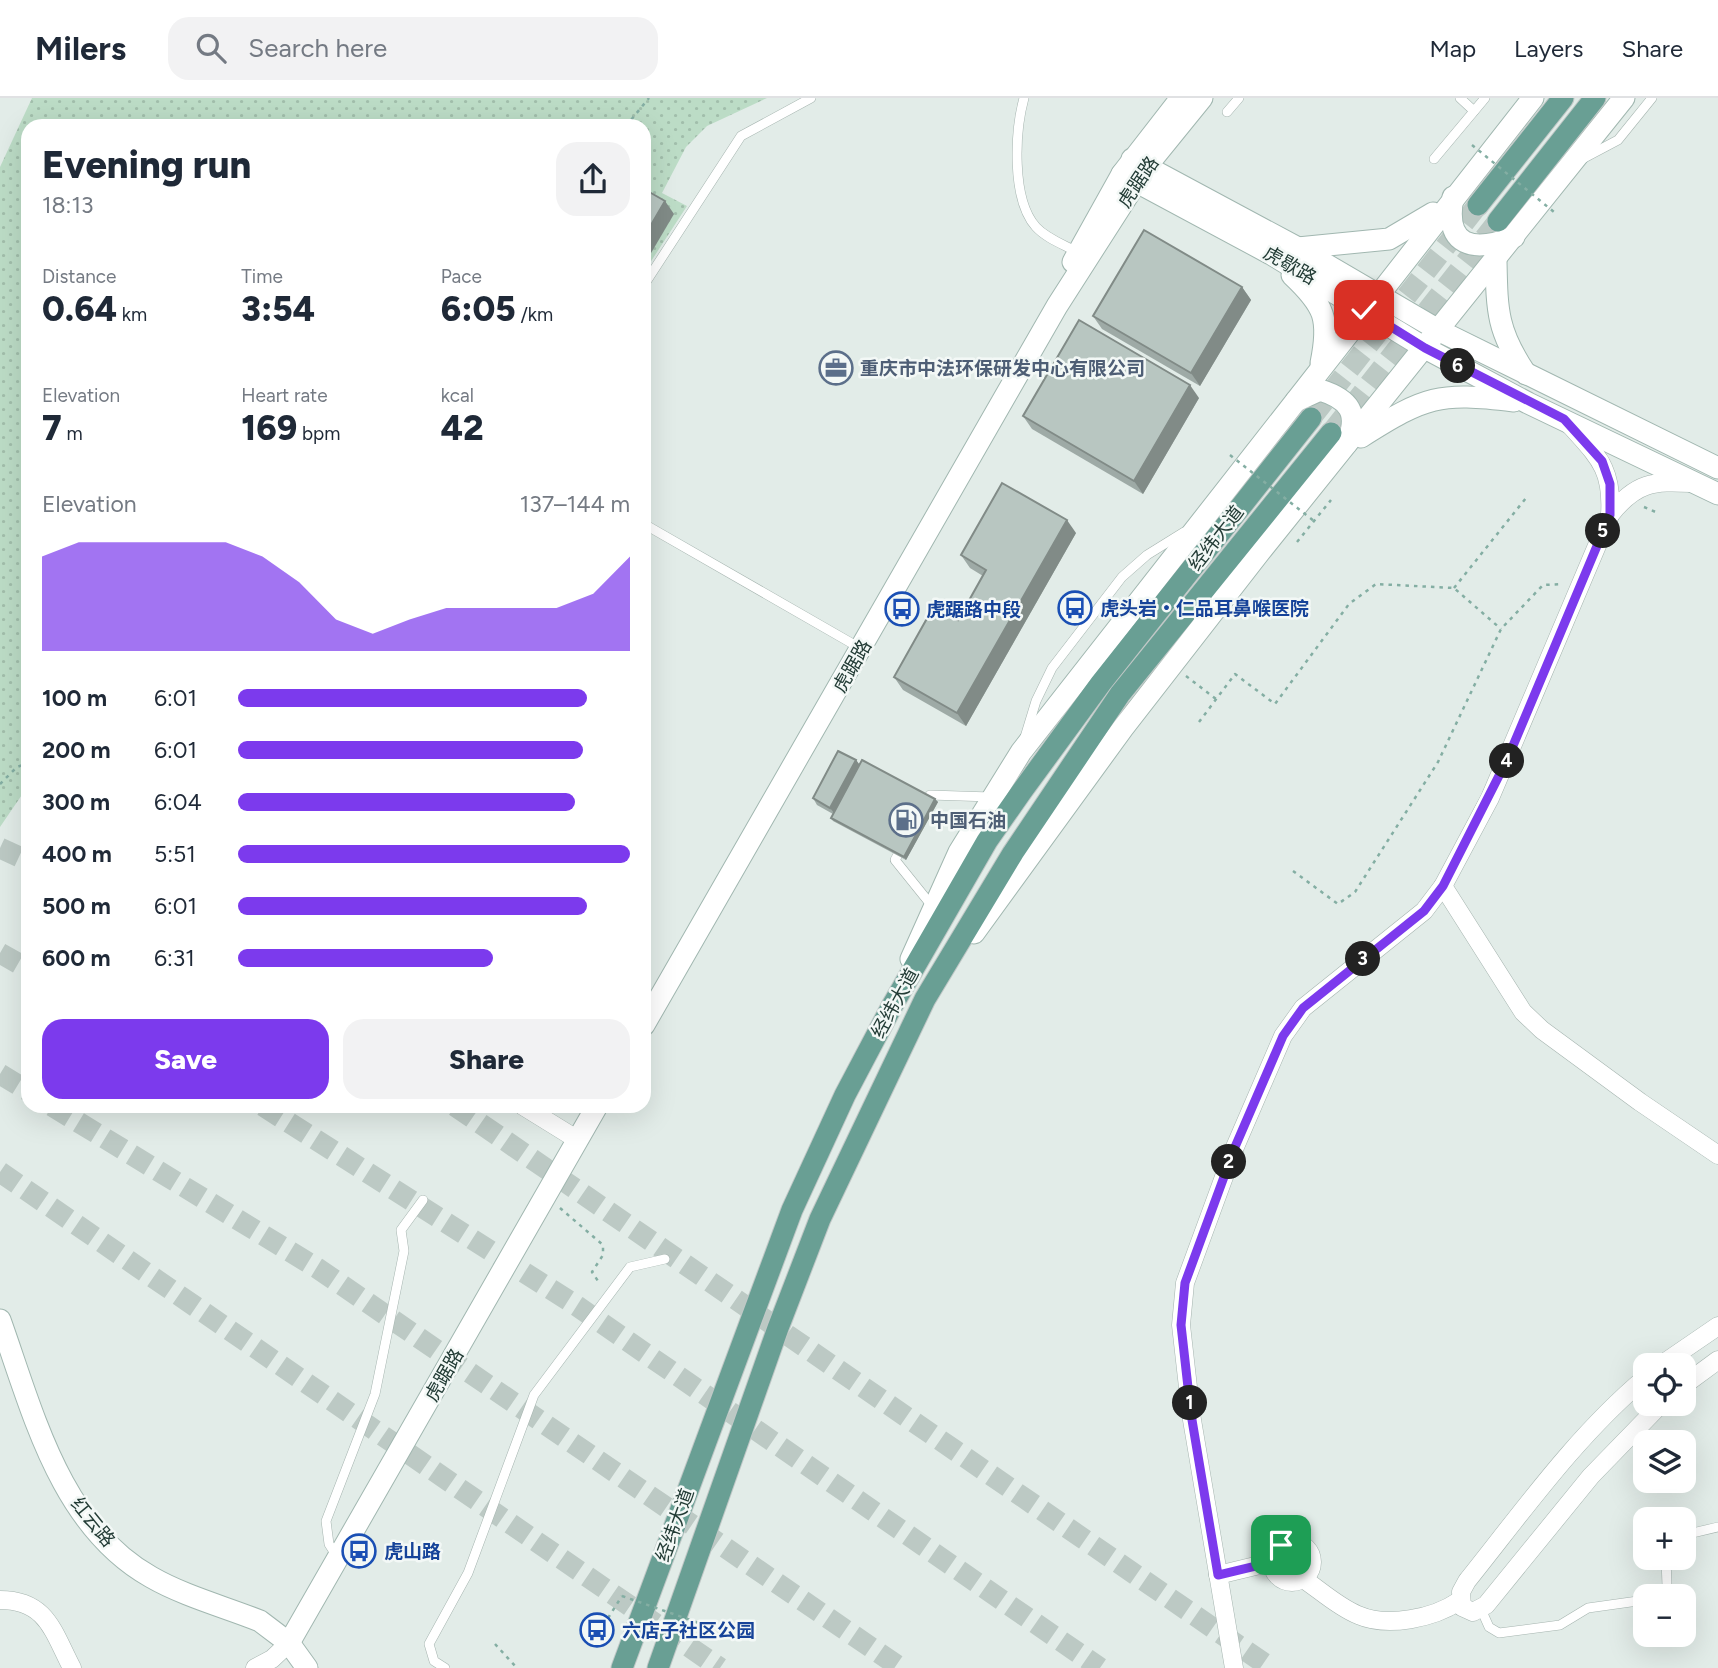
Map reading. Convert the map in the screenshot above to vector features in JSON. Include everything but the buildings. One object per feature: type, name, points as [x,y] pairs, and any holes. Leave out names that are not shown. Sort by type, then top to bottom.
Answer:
[{"type":"main road","points":[[1478,205],[1563,98]]},
{"type":"main road","points":[[1497,221],[1595,98]]},
{"type":"main road","name":"经纬大道","points":[[622,1668],[792,1210],[845,1095],[892,1006],[988,841],[1022,790],[1101,683],[1311,418]]},
{"type":"main road","name":"经纬大道","points":[[657,1668],[778,1328],[820,1219],[925,999],[1013,853],[1120,694],[1338,440]]},
{"type":"street","name":"虎踞路","points":[[651,1013],[1057,306],[1083,255],[1181,98]]},
{"type":"street","name":"虎踞路","points":[[1134,170],[1202,98]]},
{"type":"street","points":[[892,1006],[949,870],[991,797],[1021,752],[1532,98]]},
{"type":"street","points":[[1338,440],[1440,331],[1624,98]]},
{"type":"street","name":"虎歇路","points":[[1134,170],[1298,248],[1371,302],[1425,348],[1528,403],[1718,494]]},
{"type":"street","name":"虎歇路","points":[[1134,170],[1271,254],[1371,302],[1440,331],[1718,468]]},
{"type":"street","points":[[1453,197],[1451,228],[1458,238],[1481,247],[1515,236]]},
{"type":"street","points":[[1298,248],[1390,239],[1425,220],[1453,197]]},
{"type":"street","points":[[1271,254],[1309,291],[1325,316],[1327,333],[1320,367]]},
{"type":"street","points":[[1496,261],[1497,310],[1506,344],[1527,376]]},
{"type":"street","points":[[1296,401],[1320,390],[1340,396],[1353,412],[1353,430],[1338,440]]},
{"type":"street","points":[[1338,440],[1438,398],[1456,395],[1528,403]]},
{"type":"street","points":[[1564,419],[1602,461],[1610,484],[1610,515]]},
{"type":"street","points":[[1234,1668],[1191,1414],[1181,1325],[1185,1283],[1235,1147],[1283,1036],[1303,1008],[1424,911],[1443,886],[1490,798],[1610,515],[1620,501],[1642,486],[1657,481],[1697,483]]},
{"type":"street","points":[[1443,886],[1523,1012],[1542,1030],[1718,1155]]},
{"type":"street","points":[[534,1113],[578,1140]]},
{"type":"street","name":"虎踞路","points":[[289,1643],[593,1113]]},
{"type":"street","name":"红云路","points":[[0,1320],[43,1438],[67,1490],[105,1542],[152,1578],[260,1621],[289,1643],[307,1668]]},
{"type":"street","points":[[1679,1353],[1718,1326]]},
{"type":"street","points":[[1696,1376],[1718,1360]]},
{"type":"street","points":[[1272,1562],[1280,1578],[1291,1581],[1303,1578],[1351,1612],[1370,1619],[1433,1616],[1459,1601],[1467,1581],[1568,1454],[1633,1389]]},
{"type":"street","points":[[1459,1601],[1467,1611],[1480,1609],[1591,1475],[1649,1416]]},
{"type":"street","points":[[1218,1575],[1272,1562],[1281,1545],[1287,1542],[1301,1544],[1311,1560],[1303,1578]]},
{"type":"street","points":[[0,1600],[31,1604],[43,1614],[72,1668]]},
{"type":"street","points":[[255,1668],[272,1659],[289,1643]]},
{"type":"lane","points":[[651,274],[741,136],[811,98]]},
{"type":"lane","points":[[1024,98],[1017,125],[1017,160],[1025,206],[1035,226],[1083,255]]},
{"type":"lane","points":[[1227,112],[1239,98]]},
{"type":"lane","points":[[1460,98],[1474,111]]},
{"type":"lane","points":[[1434,159],[1485,98]]},
{"type":"lane","points":[[1573,163],[1618,140],[1652,98]]},
{"type":"lane","points":[[651,528],[861,649]]},
{"type":"lane","points":[[918,816],[930,795],[991,797]]},
{"type":"lane","points":[[907,838],[895,860],[933,907]]},
{"type":"lane","points":[[339,1559],[329,1544],[326,1521],[375,1394],[404,1251],[401,1230],[423,1200]]},
{"type":"lane","points":[[445,1668],[434,1661],[429,1644],[468,1573],[534,1395],[630,1267],[665,1259]]},
{"type":"lane","points":[[1696,1532],[1718,1527]]},
{"type":"lane","points":[[1480,1609],[1489,1628],[1499,1633],[1560,1625],[1588,1608],[1633,1602]]},
{"type":"path","points":[[632,119],[649,98]]},
{"type":"path","points":[[1472,145],[1554,212]]},
{"type":"path","points":[[1230,455],[1314,520]]},
{"type":"path","points":[[1454,588],[1526,498]]},
{"type":"path","points":[[1297,542],[1331,500]]},
{"type":"path","points":[[1293,871],[1338,904],[1355,892],[1438,762],[1501,629],[1544,586],[1580,583]]},
{"type":"path","points":[[1199,722],[1236,674],[1275,704],[1349,604],[1376,584],[1454,588],[1501,629]]},
{"type":"path","points":[[1184,674],[1216,699]]},
{"type":"path","points":[[0,784],[21,766]]},
{"type":"path","points":[[546,1196],[603,1245],[603,1255],[592,1272],[610,1294]]},
{"type":"path","points":[[608,1618],[622,1596],[699,1623]]},
{"type":"path","points":[[495,1644],[517,1668]]},
{"type":"green space","points":[[32,98],[767,98],[707,126],[686,147],[662,193],[687,206],[651,261],[651,119],[22,119]]},
{"type":"green space","points":[[21,122],[21,796],[0,827],[0,167]]},
{"type":"tunnel","points":[[1311,418],[1478,205]]},
{"type":"tunnel","points":[[1331,433],[1498,221]]},
{"type":"tunnel","points":[[0,848],[21,858]]},
{"type":"tunnel","points":[[0,953],[21,965]]},
{"type":"tunnel","points":[[0,1074],[21,1087]]},
{"type":"tunnel","points":[[63,1113],[317,1268],[901,1668]]},
{"type":"tunnel","points":[[274,1113],[577,1306],[1100,1668]]},
{"type":"tunnel","points":[[465,1113],[1271,1668]]},
{"type":"tunnel","points":[[0,1172],[720,1668]]},
{"type":"place","name":"重庆市中法环保研发中心有限公司","points":[[836,368]]},
{"type":"place","name":"虎头岩‧仁品耳鼻喉医院","points":[[1075,608]]},
{"type":"place","name":"虎踞路中段","points":[[902,609]]},
{"type":"place","name":"中国石油","points":[[906,820]]},
{"type":"place","name":"虎山路","points":[[359,1551]]},
{"type":"place","name":"六店子社区公园","points":[[597,1630]]},
{"type":"route","points":[[1281,1545],[1276,1549],[1272,1562],[1218,1575],[1191,1414],[1181,1325],[1185,1283],[1235,1147],[1283,1036],[1303,1008],[1424,911],[1443,886],[1490,798],[1610,515],[1610,484],[1602,461],[1564,419],[1528,403],[1425,348],[1364,310]]}]
